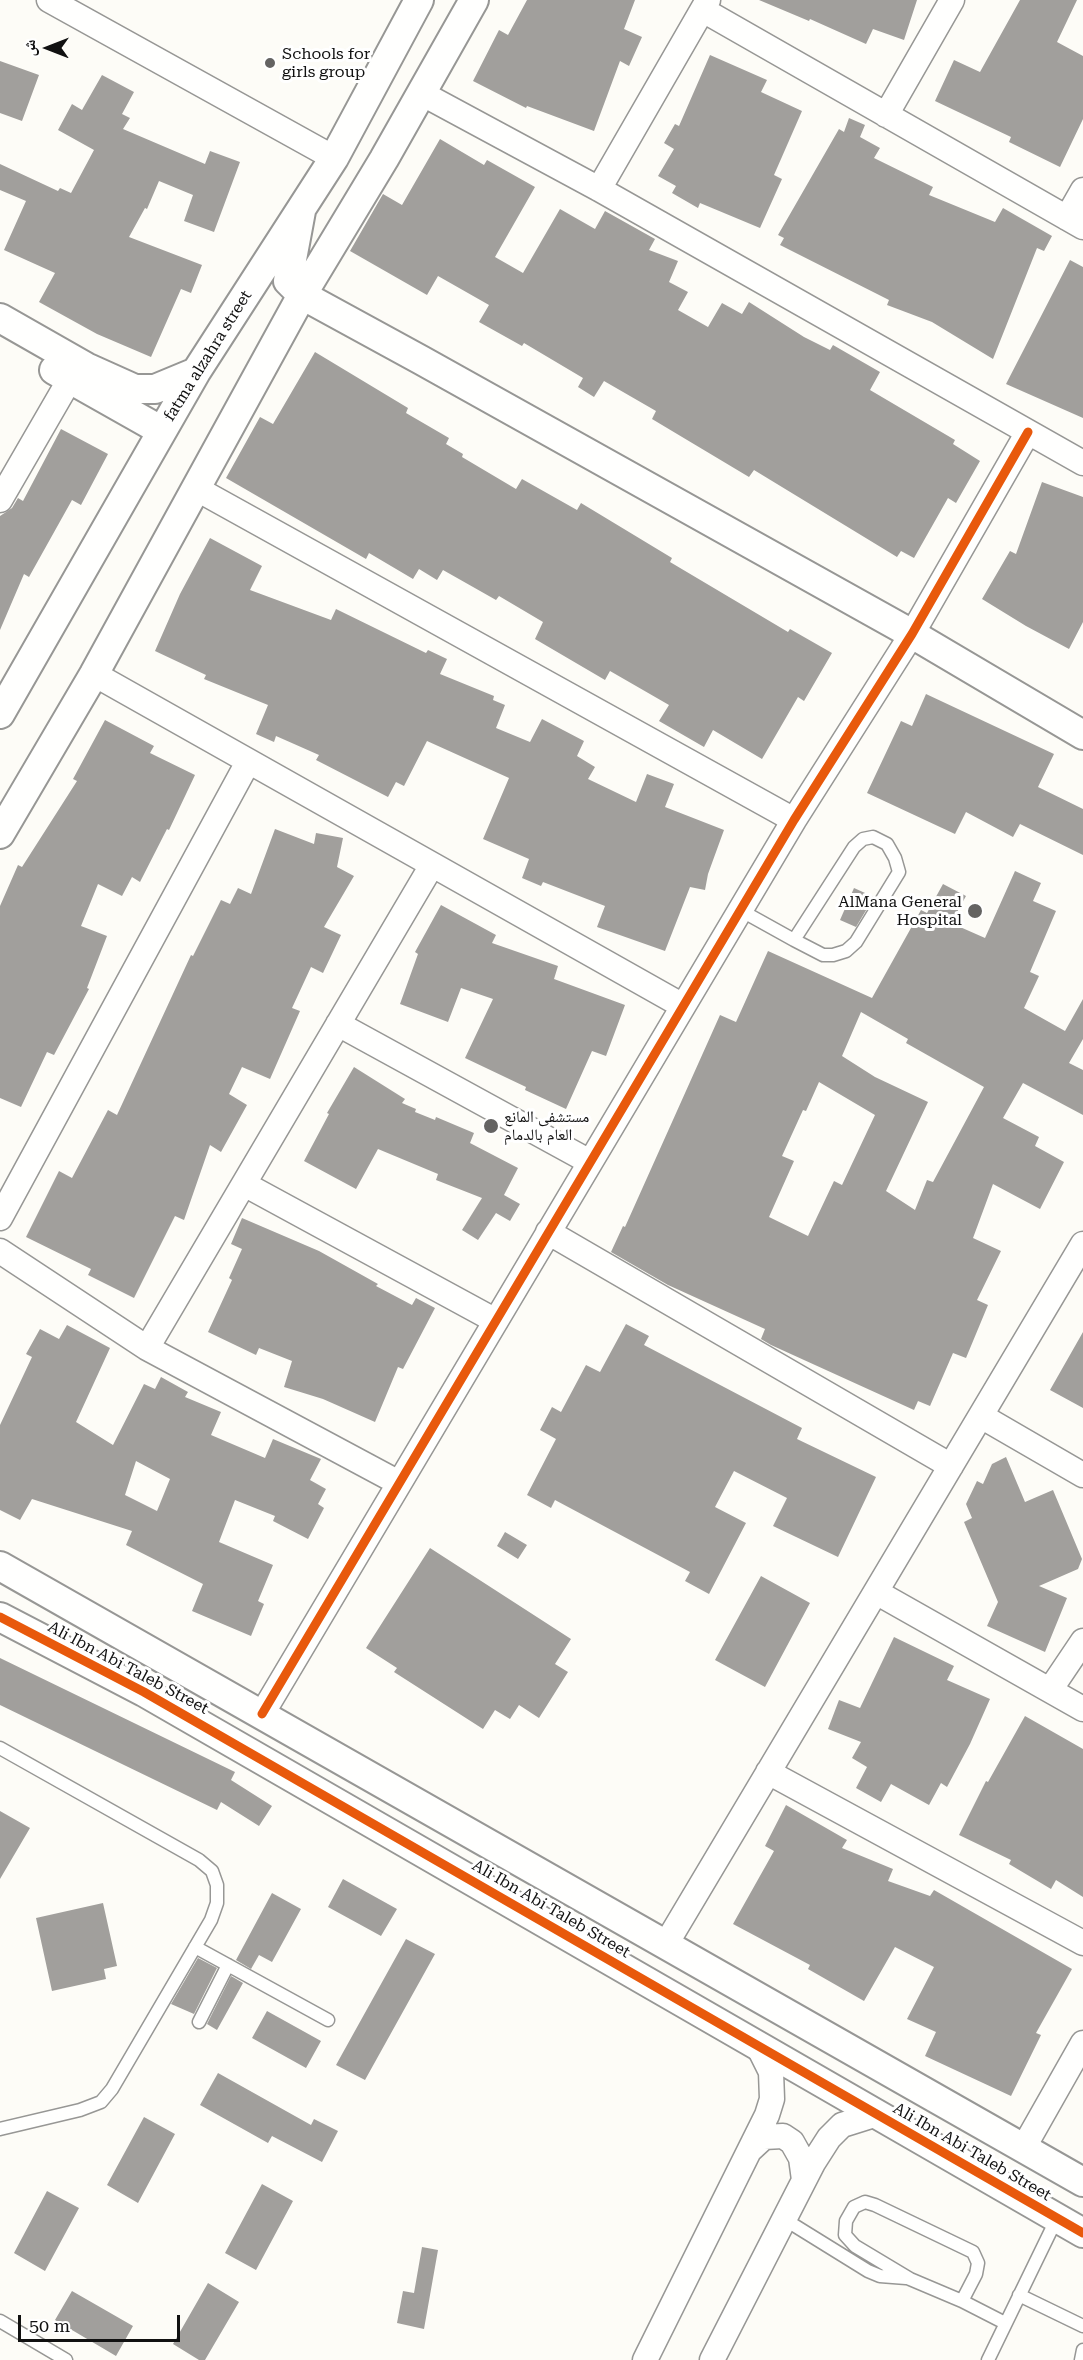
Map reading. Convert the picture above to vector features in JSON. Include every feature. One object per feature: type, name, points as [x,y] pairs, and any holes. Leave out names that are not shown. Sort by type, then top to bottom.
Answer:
[{"type":"street","points":[[49,0],[334,158]]},
{"type":"street","name":"fatma alzahra street","points":[[0,714],[196,372],[334,158],[418,0]]},
{"type":"street","points":[[0,834],[94,674],[302,295],[474,0]]},
{"type":"street","points":[[886,115],[952,0]]},
{"type":"street","points":[[599,189],[705,5],[886,115],[1075,222],[1083,190]]},
{"type":"street","points":[[421,93],[599,189],[1083,463]]},
{"type":"street","points":[[300,211],[288,280],[302,295],[912,634],[1083,735]]},
{"type":"street","points":[[0,318],[86,367],[135,389],[155,389],[196,372]]},
{"type":"street","points":[[0,339],[162,430]]},
{"type":"street","points":[[0,500],[70,379]]},
{"type":"street","points":[[262,1714],[794,820],[912,634],[1028,432]]},
{"type":"street","points":[[197,489],[794,820]]},
{"type":"street","points":[[94,674],[683,1006]]},
{"type":"street","points":[[0,1218],[248,762]]},
{"type":"street","points":[[147,1348],[432,865]]},
{"type":"street","points":[[338,1024],[590,1162]]},
{"type":"street","points":[[244,1184],[496,1321]]},
{"type":"street","points":[[548,1232],[951,1466]]},
{"type":"street","points":[[666,1944],[1083,1244]]},
{"type":"street","points":[[0,1251],[147,1348],[399,1483]]},
{"type":"street","points":[[981,1416],[1083,1475]]},
{"type":"street","points":[[0,1566],[1083,2182]]},
{"type":"street","points":[[876,1592],[1083,1709]]},
{"type":"street","name":"Ali Ibn Abi Taleb Street","points":[[0,1617],[144,1692],[1083,2233]]},
{"type":"street","points":[[1050,1690],[1083,1641]]},
{"type":"street","points":[[768,1772],[1083,1943]]},
{"type":"street","points":[[1024,2147],[1083,2043]]},
{"type":"street","points":[[645,2360],[767,2115],[772,2099],[771,2072],[758,2046]]},
{"type":"street","points":[[712,2360],[804,2180],[829,2138],[842,2125],[877,2114]]},
{"type":"street","points":[[750,2150],[764,2137],[783,2136],[792,2142],[801,2158],[804,2180]]},
{"type":"lane","points":[[740,910],[794,940],[823,956],[833,956],[846,951],[856,942],[898,872],[895,858],[887,844],[873,837],[863,839],[854,847],[794,940]]},
{"type":"lane","points":[[0,1748],[199,1860],[212,1871],[217,1885],[217,1903],[195,1947],[112,2089],[101,2102],[80,2110],[4,2128],[0,2141]]},
{"type":"lane","points":[[195,1947],[328,2020]]},
{"type":"lane","points":[[199,2022],[228,1965]]},
{"type":"lane","points":[[962,2301],[976,2274],[978,2263],[973,2252],[875,2205],[865,2202],[854,2207],[846,2222],[845,2235],[855,2246],[910,2278],[1005,2323]]},
{"type":"lane","points":[[988,2360],[1056,2218]]},
{"type":"lane","points":[[784,2219],[868,2271],[880,2276],[910,2278]]},
{"type":"lane","points":[[1019,2295],[1083,2326]]},
{"type":"lane","points":[[0,2321],[66,2360]]},
{"type":"lane","points":[[1081,2360],[1083,2350]]},
{"type":"building","points":[[527,0],[635,0],[624,29],[642,37],[629,66],[620,61],[594,131],[527,106],[526,108],[473,81],[499,30],[508,35]]},
{"type":"building","points":[[759,0],[917,0],[904,40],[873,29],[866,44],[810,19],[809,21]]},
{"type":"building","points":[[1020,0],[1077,0],[1057,42],[1083,56],[1083,119],[1060,167],[1009,142],[1011,137],[935,101],[954,60],[980,72]]},
{"type":"building","points":[[710,55],[767,80],[761,92],[802,111],[774,175],[782,179],[760,228],[700,203],[698,208],[672,193],[676,186],[658,176],[674,149],[664,143],[675,124],[679,126]]},
{"type":"building","points":[[0,61],[39,75],[22,121],[0,113]]},
{"type":"building","points":[[102,75],[134,92],[122,114],[130,118],[123,129],[205,164],[210,151],[240,162],[214,232],[184,221],[193,195],[159,181],[147,209],[145,208],[129,237],[202,265],[191,293],[181,289],[151,357],[97,334],[39,302],[55,273],[4,250],[26,201],[0,190],[0,164],[58,191],[60,188],[71,193],[94,150],[58,130],[72,104],[82,110]]},
{"type":"building","points":[[849,118],[865,125],[860,137],[880,148],[874,158],[933,187],[929,195],[995,222],[1003,208],[1052,236],[1044,251],[1037,248],[993,359],[932,322],[887,305],[889,300],[780,245],[784,238],[778,235],[839,129],[844,132]]},
{"type":"building","points":[[440,139],[484,165],[487,160],[535,187],[495,257],[523,273],[560,209],[595,229],[605,211],[655,239],[649,250],[678,261],[669,282],[688,292],[678,310],[708,327],[722,303],[742,314],[749,302],[804,337],[830,350],[833,345],[880,372],[870,390],[955,440],[953,444],[980,461],[956,503],[948,498],[914,558],[901,551],[897,557],[754,470],[749,477],[652,419],[656,411],[604,381],[594,397],[578,387],[583,378],[524,343],[522,346],[479,322],[489,305],[438,276],[427,295],[350,251],[383,194],[402,205]]},
{"type":"building","points":[[1070,260],[1083,267],[1083,418],[1006,384]]},
{"type":"building","points":[[315,352],[408,408],[406,413],[449,438],[446,444],[463,454],[462,457],[516,489],[522,479],[577,510],[581,503],[672,558],[670,562],[788,632],[790,629],[832,653],[804,701],[798,697],[762,759],[713,730],[704,747],[659,721],[669,705],[610,671],[605,680],[535,639],[543,622],[499,596],[496,600],[443,570],[437,580],[419,569],[413,579],[369,553],[366,559],[226,478],[260,417],[273,424]]},
{"type":"building","points":[[61,429],[108,454],[81,505],[72,500],[29,577],[24,574],[0,630],[0,516],[12,508],[18,498],[23,501]]},
{"type":"building","points":[[1042,482],[1083,497],[1083,622],[1069,649],[982,599],[1010,551],[1016,554]]},
{"type":"building","points":[[210,538],[262,566],[250,590],[331,620],[336,609],[426,653],[428,650],[447,659],[440,674],[494,696],[493,700],[505,705],[496,728],[530,742],[542,719],[584,741],[577,756],[595,767],[588,779],[636,802],[647,774],[674,784],[665,807],[724,830],[708,874],[705,890],[690,887],[665,951],[597,927],[605,906],[543,882],[541,886],[522,878],[529,859],[483,839],[509,778],[427,741],[404,786],[396,782],[388,797],[316,760],[319,755],[276,736],[274,742],[256,734],[268,705],[204,679],[206,675],[155,651],[180,594]]},
{"type":"building","points":[[926,694],[1054,754],[1038,787],[1083,809],[1083,855],[1020,824],[1013,837],[966,812],[955,834],[867,793],[901,721],[912,726]]},
{"type":"building","points":[[105,720],[154,746],[150,753],[195,775],[169,830],[167,829],[140,882],[132,877],[122,896],[98,884],[81,926],[107,936],[87,988],[89,989],[54,1055],[47,1052],[21,1107],[0,1098],[0,906],[18,865],[22,867],[77,781],[73,779]]},
{"type":"building","points":[[275,829],[314,844],[316,833],[343,838],[337,867],[354,876],[324,927],[341,935],[323,973],[311,967],[292,1008],[300,1011],[270,1079],[242,1067],[229,1094],[247,1105],[221,1152],[210,1145],[184,1220],[175,1216],[134,1298],[88,1275],[91,1269],[26,1237],[59,1171],[72,1178],[108,1110],[117,1115],[191,955],[193,956],[221,900],[230,904],[238,888],[251,894]]},
{"type":"building","points":[[1015,871],[1041,883],[1033,901],[1056,911],[1030,972],[1039,976],[1024,1008],[1065,1031],[1083,999],[1083,1039],[1069,1063],[1083,1070],[1083,1115],[1023,1083],[1003,1118],[1039,1137],[1035,1146],[1064,1162],[1040,1209],[993,1184],[973,1238],[1001,1251],[977,1300],[988,1305],[966,1358],[953,1353],[930,1406],[918,1401],[914,1410],[771,1345],[761,1339],[765,1329],[668,1285],[611,1252],[623,1226],[625,1227],[720,1015],[736,1022],[768,951],[872,998],[921,910],[927,913],[943,884],[966,896],[951,923],[985,938]],"holes":[[[861,1012],[908,1039],[906,1043],[984,1087],[933,1182],[927,1180],[915,1210],[886,1191],[928,1102],[875,1077],[842,1056]],[[819,1082],[875,1115],[842,1185],[834,1181],[808,1236],[769,1217],[794,1161],[782,1156]]]},
{"type":"building","points":[[854,888],[874,897],[856,927],[840,920]]},
{"type":"building","points":[[441,905],[496,935],[492,943],[558,966],[554,979],[625,1005],[606,1056],[592,1051],[566,1109],[465,1058],[493,999],[461,988],[448,1022],[400,1004],[418,954],[415,952]]},
{"type":"building","points":[[354,1067],[405,1099],[402,1103],[416,1109],[415,1112],[435,1120],[436,1117],[474,1133],[470,1143],[518,1168],[504,1195],[520,1204],[510,1221],[496,1213],[478,1240],[462,1230],[482,1198],[436,1180],[438,1174],[378,1149],[356,1189],[304,1161],[329,1114],[327,1113]]},
{"type":"building","points":[[242,1218],[319,1251],[412,1305],[416,1298],[435,1308],[403,1369],[398,1367],[375,1422],[323,1399],[284,1387],[292,1361],[259,1348],[256,1355],[208,1332],[232,1280],[229,1278],[242,1249],[231,1244]]},
{"type":"building","points":[[626,1324],[649,1336],[644,1345],[802,1428],[797,1439],[876,1477],[838,1557],[773,1526],[787,1498],[734,1471],[715,1507],[746,1523],[709,1594],[685,1581],[690,1572],[555,1500],[551,1508],[527,1495],[556,1439],[540,1430],[552,1407],[561,1412],[586,1365],[600,1372]]},
{"type":"building","points":[[67,1325],[110,1348],[76,1422],[113,1445],[144,1384],[155,1389],[161,1377],[188,1392],[185,1397],[221,1412],[211,1435],[265,1458],[273,1439],[321,1459],[310,1480],[326,1489],[318,1504],[324,1508],[308,1539],[273,1521],[275,1516],[235,1500],[219,1542],[273,1565],[258,1601],[264,1604],[251,1636],[192,1611],[203,1584],[126,1545],[132,1531],[32,1499],[20,1520],[0,1510],[0,1425],[32,1357],[26,1354],[40,1329],[59,1339]],"holes":[[[136,1461],[170,1479],[157,1511],[125,1495]]]},
{"type":"building","points":[[1083,1332],[1083,1408],[1050,1390]]},
{"type":"building","points":[[1006,1457],[1025,1502],[1053,1490],[1082,1559],[1078,1569],[1039,1586],[1067,1598],[1045,1652],[987,1626],[998,1602],[964,1522],[972,1518],[966,1504],[977,1481],[983,1484],[992,1464]]},
{"type":"building","points":[[505,1532],[527,1545],[518,1559],[497,1546]]},
{"type":"building","points":[[430,1548],[571,1639],[555,1664],[568,1672],[539,1718],[519,1705],[510,1719],[495,1710],[483,1729],[394,1672],[397,1668],[366,1648]]},
{"type":"building","points":[[761,1576],[810,1603],[765,1687],[715,1660]]},
{"type":"building","points":[[894,1637],[954,1666],[947,1680],[990,1699],[947,1787],[941,1783],[929,1805],[891,1784],[881,1802],[856,1788],[867,1767],[852,1758],[861,1742],[828,1729],[839,1700],[860,1708]]},
{"type":"building","points":[[0,1658],[235,1772],[231,1780],[272,1806],[259,1826],[221,1802],[217,1810],[0,1705]]},
{"type":"building","points":[[1025,1716],[1083,1749],[1083,1897],[1056,1880],[1051,1889],[1009,1864],[1011,1860],[959,1835],[986,1781],[988,1782]]},
{"type":"building","points":[[786,1805],[847,1840],[842,1848],[893,1869],[888,1881],[930,1896],[934,1890],[1072,1969],[1036,2033],[1041,2035],[1011,2096],[925,2056],[936,2032],[907,2019],[934,1967],[895,1947],[864,2001],[808,1969],[810,1965],[733,1924],[774,1851],[765,1846]]},
{"type":"building","points":[[0,1811],[30,1828],[0,1879]]},
{"type":"building","points":[[343,1879],[397,1909],[381,1936],[328,1907]]},
{"type":"building","points":[[272,1893],[301,1909],[272,1962],[259,1955],[251,1969],[236,1960]]},
{"type":"building","points":[[103,1903],[117,1966],[104,1969],[106,1979],[52,1991],[36,1918]]},
{"type":"building","points":[[406,1939],[435,1954],[365,2080],[336,2065]]},
{"type":"building","points":[[198,1958],[217,1968],[194,2014],[171,2004]]},
{"type":"building","points":[[231,1976],[243,1983],[217,2030],[207,2024]]},
{"type":"building","points":[[267,2011],[321,2041],[306,2068],[252,2038]]},
{"type":"building","points":[[218,2073],[311,2125],[314,2119],[338,2131],[322,2162],[272,2136],[268,2143],[200,2105]]},
{"type":"building","points":[[144,2117],[175,2134],[138,2203],[107,2185]]},
{"type":"building","points":[[262,2184],[293,2201],[256,2270],[225,2253]]},
{"type":"building","points":[[47,2191],[79,2208],[45,2271],[14,2253]]},
{"type":"building","points":[[422,2247],[438,2250],[424,2329],[397,2323],[403,2291],[414,2293]]},
{"type":"building","points":[[208,2283],[239,2302],[205,2360],[199,2360],[173,2344]]},
{"type":"building","points":[[72,2291],[133,2326],[116,2356],[55,2320]]},
{"type":"cycle path","points":[[262,1714],[794,820],[912,634],[1028,432]]},
{"type":"cycle path","points":[[0,1617],[144,1692],[1083,2233]]},
{"type":"place","name":"Schools for girls group","points":[[270,63]]},
{"type":"place","name":"AlMana General Hospital","points":[[975,911]]},
{"type":"place","name":"مستشفى المانع العام بالدمام","points":[[491,1126]]}]
